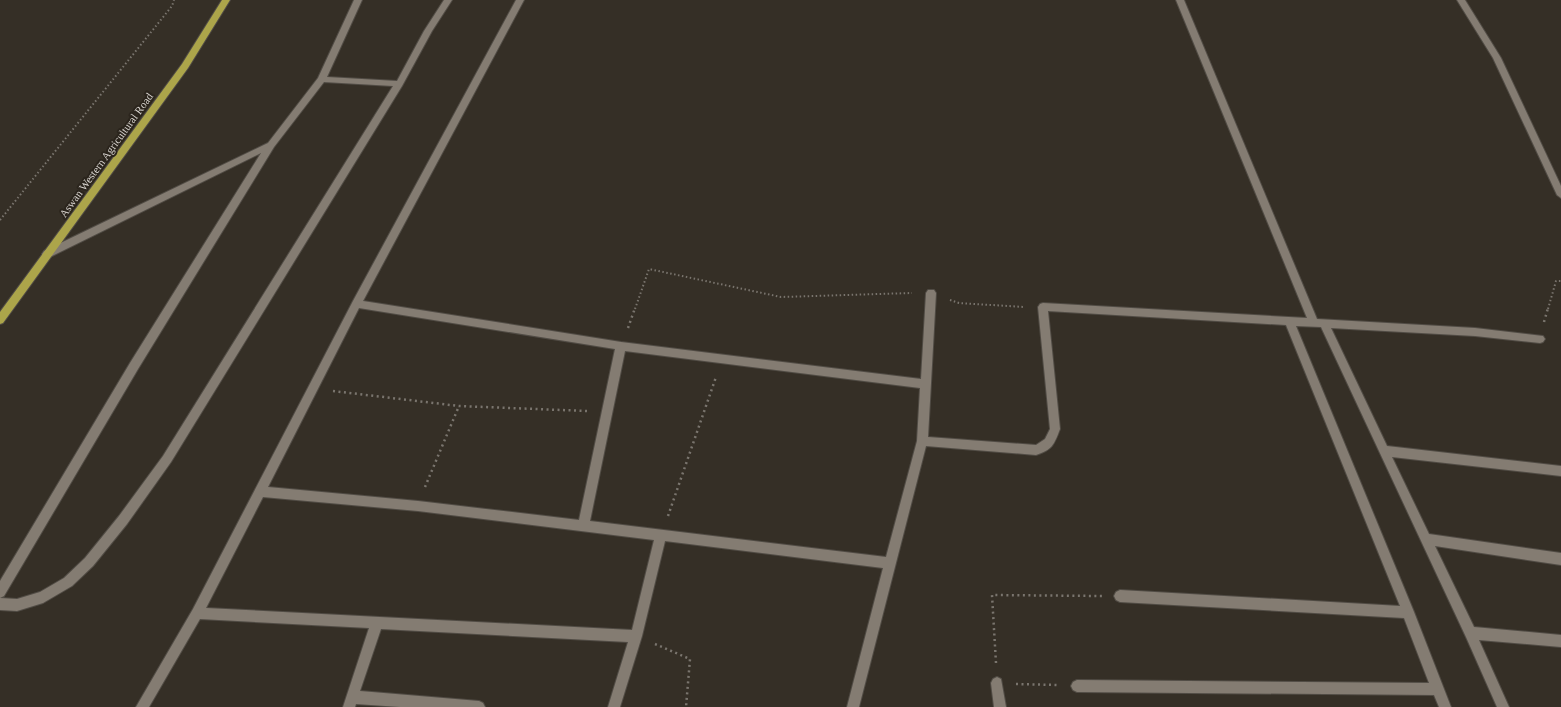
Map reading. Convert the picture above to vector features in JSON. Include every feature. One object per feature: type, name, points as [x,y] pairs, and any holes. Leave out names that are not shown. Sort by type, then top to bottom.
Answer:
[{"type":"main road","name":"Aswan Western Agricultural Road","points":[[0,320],[185,66],[226,0]]},
{"type":"street","points":[[0,592],[134,366],[271,145],[322,79],[358,0]]},
{"type":"street","points":[[0,604],[17,605],[43,597],[68,582],[89,562],[123,520],[167,459],[399,84],[428,31],[448,0]]},
{"type":"street","points":[[142,707],[197,613],[356,304],[520,0]]},
{"type":"street","points":[[1180,0],[1313,322]]},
{"type":"street","points":[[1461,0],[1497,58],[1561,195]]},
{"type":"street","points":[[322,79],[399,84]]},
{"type":"street","points":[[47,254],[271,145]]},
{"type":"street","points":[[853,707],[922,441],[931,293]]},
{"type":"street","points":[[356,304],[621,346],[722,360],[925,384]]},
{"type":"street","points":[[922,441],[1036,450],[1046,447],[1050,442],[1055,429],[1042,308],[1475,332],[1540,339]]},
{"type":"street","points":[[1289,321],[1408,612],[1445,707]]},
{"type":"street","points":[[1324,323],[1470,633],[1503,707]]},
{"type":"street","points":[[583,526],[621,346]]},
{"type":"street","points":[[1384,451],[1561,471]]},
{"type":"street","points":[[259,492],[418,506],[890,563]]},
{"type":"street","points":[[614,707],[636,636],[661,535]]},
{"type":"street","points":[[1426,539],[1561,559]]},
{"type":"street","points":[[1120,596],[1408,612]]},
{"type":"street","points":[[197,613],[636,636]]},
{"type":"street","points":[[377,622],[351,702],[479,707]]},
{"type":"street","points":[[1470,633],[1561,641]]},
{"type":"street","points":[[997,683],[1000,707]]},
{"type":"street","points":[[1077,686],[1439,689]]},
{"type":"path","points":[[0,220],[172,6],[174,0]]},
{"type":"path","points":[[621,346],[648,269],[781,297],[931,293],[959,303],[1042,308]]},
{"type":"path","points":[[1540,339],[1556,281],[1561,281]]},
{"type":"path","points":[[661,535],[722,360]]},
{"type":"path","points":[[312,389],[459,406],[607,412]]},
{"type":"path","points":[[418,506],[459,406]]},
{"type":"path","points":[[1077,686],[997,683],[992,596],[1120,596]]},
{"type":"path","points":[[636,636],[690,659],[686,707]]}]
